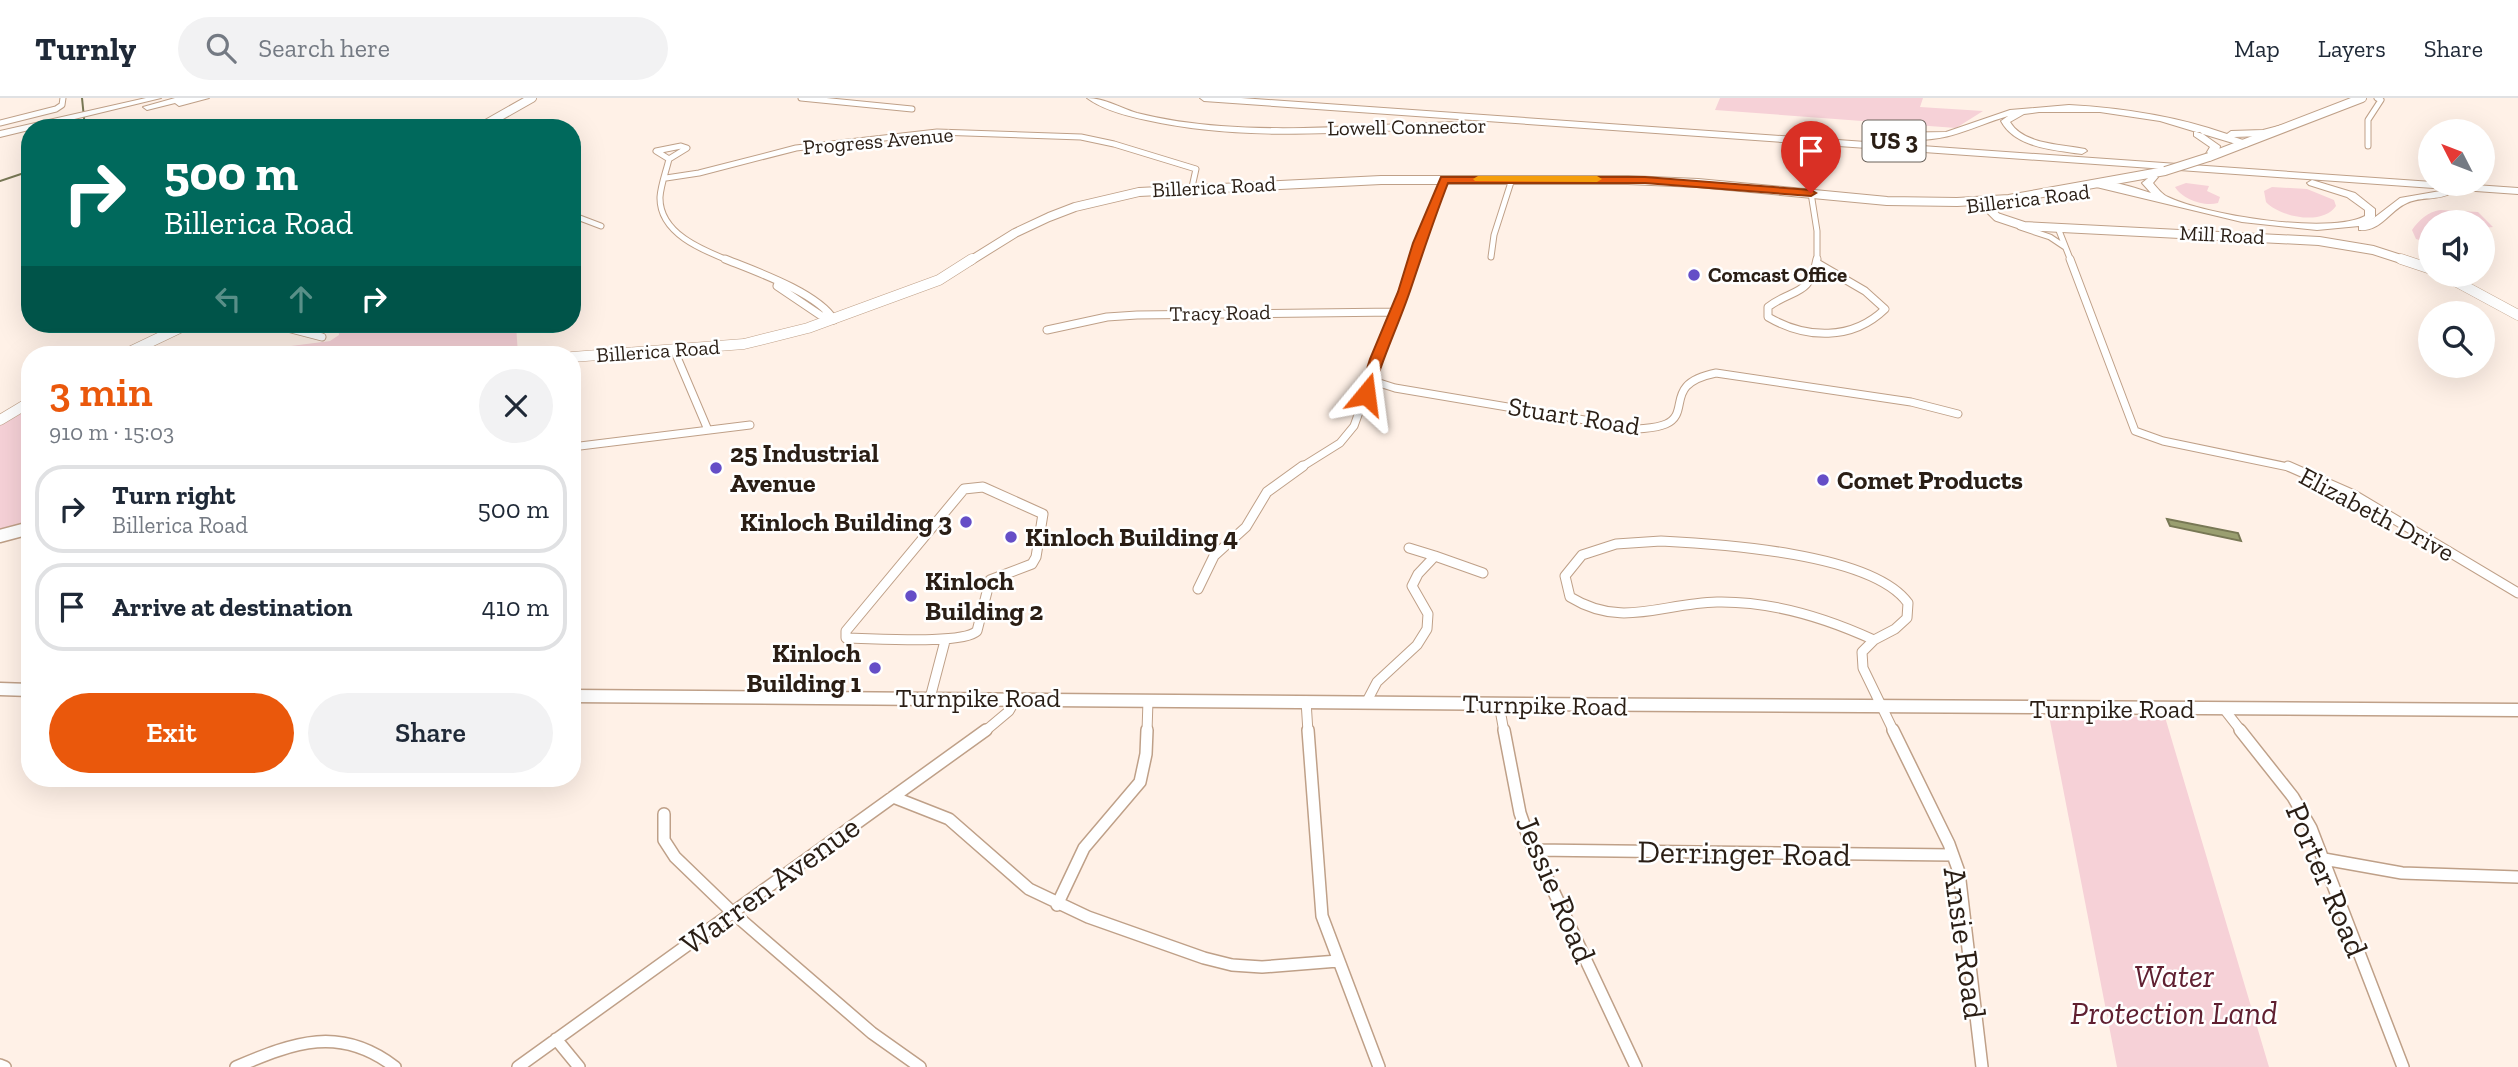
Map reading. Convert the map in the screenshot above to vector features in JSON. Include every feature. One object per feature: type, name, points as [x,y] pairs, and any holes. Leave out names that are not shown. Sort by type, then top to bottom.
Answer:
[{"type":"highway","points":[[89,119],[156,98]]},
{"type":"highway","points":[[95,117],[199,98]]},
{"type":"highway","points":[[95,117],[178,100],[205,98]]},
{"type":"highway","name":"Lowell Connector","points":[[1091,98],[1145,117],[1236,129],[1485,125],[1723,132]]},
{"type":"highway","name":"US 3","points":[[1204,98],[2418,177]]},
{"type":"highway","name":"US 3","points":[[1280,98],[2518,194]]},
{"type":"highway","points":[[1315,98],[1408,107]]},
{"type":"highway","points":[[1723,132],[1933,136],[1965,131],[2005,114],[2061,108],[2114,111],[2246,145]]},
{"type":"highway","points":[[2151,159],[2040,142],[2013,132],[2005,121],[2028,113],[2087,111],[2136,117],[2189,129],[2245,134],[2263,133],[2290,126]]},
{"type":"highway","points":[[2189,129],[2214,144],[2215,150],[2209,157]]},
{"type":"highway","points":[[0,140],[21,135]]},
{"type":"highway","points":[[0,140],[21,136]]},
{"type":"highway","points":[[2093,185],[2120,183],[2175,203],[2238,218],[2322,227],[2356,225],[2371,215],[2369,207],[2360,200],[2329,187],[2275,176],[2199,168]]},
{"type":"highway","points":[[2153,177],[2147,183],[2148,186],[2175,203]]},
{"type":"highway","points":[[2120,183],[2160,203]]},
{"type":"highway","points":[[2496,183],[2518,184]]},
{"type":"highway","points":[[2081,194],[2116,194],[2235,220],[2288,227],[2345,230],[2373,225],[2399,202],[2417,196],[2453,193],[2518,194]]},
{"type":"main road","points":[[495,119],[532,98]]},
{"type":"main road","name":"Billerica Road","points":[[2120,183],[2153,177],[2246,145],[2326,109],[2357,99]]},
{"type":"main road","name":"Billerica Road","points":[[581,356],[744,344],[834,320],[939,280],[1015,233],[1075,207],[1139,192],[1192,187],[1444,180],[1645,180],[1811,193],[1938,208],[2081,194],[2165,172]]},
{"type":"main road","name":"Billerica Road","points":[[1988,204],[2093,185]]},
{"type":"main road","name":"Mill Road","points":[[1988,204],[1997,218],[2009,222],[2058,228],[2313,241],[2374,250],[2418,265]]},
{"type":"main road","points":[[2466,287],[2518,315]]},
{"type":"main road","points":[[142,346],[169,333]]},
{"type":"main road","points":[[0,420],[21,407]]},
{"type":"main road","points":[[0,536],[21,530]]},
{"type":"main road","points":[[0,689],[21,690]]},
{"type":"main road","name":"Turnpike Road","points":[[581,696],[1367,701],[1882,709],[2518,710]]},
{"type":"street","points":[[0,123],[56,109],[62,105],[63,98]]},
{"type":"street","points":[[801,98],[912,109]]},
{"type":"street","points":[[2368,146],[2369,111],[2381,100],[2377,98]]},
{"type":"street","name":"Progress Avenue","points":[[666,178],[699,173],[796,148],[937,132],[1096,140],[1196,169],[1192,187]]},
{"type":"street","points":[[669,159],[660,205],[666,219],[677,232],[713,254],[778,283],[777,286],[820,315],[834,320]]},
{"type":"street","points":[[1491,257],[1501,209],[1512,179]]},
{"type":"street","points":[[1198,589],[1214,556],[1246,527],[1267,492],[1285,477],[1339,443],[1354,426],[1444,180]]},
{"type":"street","points":[[1811,193],[1818,240],[1812,282],[1800,292],[1773,302],[1768,307],[1769,317],[1778,323],[1816,334],[1858,327],[1885,309],[1877,299],[1816,263]]},
{"type":"street","points":[[581,218],[601,226]]},
{"type":"street","points":[[2009,222],[2050,237],[2065,247]]},
{"type":"street","name":"Elizabeth Drive","points":[[2058,228],[2128,416],[2137,432],[2163,441],[2283,464],[2319,478],[2354,495],[2518,593]]},
{"type":"street","name":"Tracy Road","points":[[1047,330],[1107,317],[1138,315],[1395,312]]},
{"type":"street","points":[[307,333],[322,337]]},
{"type":"street","points":[[674,350],[708,430]]},
{"type":"street","name":"Stuart Road","points":[[1370,380],[1395,388],[1638,429],[1651,429],[1672,421],[1678,412],[1686,384],[1693,379],[1716,373],[1911,402],[1958,414]]},
{"type":"street","points":[[581,446],[750,425]]},
{"type":"street","points":[[990,488],[1017,504],[1035,507],[1043,513],[1036,557],[1032,564],[989,580],[977,631],[972,636],[945,641],[853,639],[846,638],[846,631],[964,489],[990,488]]},
{"type":"street","points":[[1709,542],[1768,549],[1868,575],[1899,592],[1909,607],[1906,618],[1895,629],[1874,640],[1846,628],[1741,603],[1708,603],[1636,614],[1606,614],[1586,607],[1570,597],[1565,576],[1568,569],[1584,556],[1624,544],[1709,542]]},
{"type":"street","points":[[1409,548],[1483,573]]},
{"type":"street","points":[[1367,701],[1380,678],[1424,635],[1429,616],[1414,591],[1413,583],[1435,556]]},
{"type":"street","name":"Ansie Road","points":[[1874,640],[1864,648],[1861,659],[1882,709],[1954,855],[1961,883],[1982,1067]]},
{"type":"street","points":[[930,698],[945,641]]},
{"type":"street","name":"Warren Avenue","points":[[518,1067],[1002,718],[1016,699]]},
{"type":"street","points":[[1057,905],[1084,848],[1140,782],[1146,754],[1148,700]]},
{"type":"street","points":[[1306,701],[1317,878],[1322,916],[1380,1067]]},
{"type":"street","name":"Jessie Road","points":[[1499,704],[1520,813],[1534,850],[1636,1067]]},
{"type":"street","name":"Porter Road","points":[[2224,709],[2302,810],[2403,1067]]},
{"type":"street","points":[[892,797],[957,824],[1016,879],[1057,905],[1225,964],[1262,967],[1338,961]]},
{"type":"street","points":[[664,814],[663,833],[666,846],[732,912],[872,1033],[919,1067]]},
{"type":"street","name":"Derringer Road","points":[[1534,850],[1954,855]]},
{"type":"street","points":[[2323,859],[2402,873],[2518,877]]},
{"type":"street","points":[[556,1039],[579,1067]]},
{"type":"street","points":[[236,1067],[304,1043],[329,1040],[350,1041],[369,1047],[395,1067]]},
{"type":"street","points":[[0,1065],[5,1067]]},
{"type":"green space","points":[[1720,98],[1923,98],[1920,107],[1983,111],[1956,128],[1715,110]]},
{"type":"green space","points":[[2186,183],[2209,186],[2207,191],[2220,197],[2218,203],[2200,203],[2183,195],[2175,187]]},
{"type":"green space","points":[[2272,187],[2307,189],[2334,200],[2336,206],[2322,216],[2291,215],[2266,202],[2264,191]]},
{"type":"green space","points":[[2418,223],[2418,240],[2412,230]]},
{"type":"green space","points":[[517,333],[517,346],[291,346],[330,341],[339,335]]},
{"type":"green space","points":[[21,412],[21,527],[0,533],[0,425]]},
{"type":"green space","name":"Water Protection Land","points":[[2049,716],[2165,717],[2269,1067],[2117,1067]]},
{"type":"shaded area","points":[[2167,519],[2238,533],[2241,541],[2170,526]]},
{"type":"waterway","points":[[82,98],[84,119]]},
{"type":"waterway","points":[[0,181],[21,174]]},
{"type":"slow traffic","points":[[1478,179],[1597,179]]},
{"type":"place","name":"Comcast Office","points":[[1694,275]]},
{"type":"place","name":"25 Industrial Avenue","points":[[716,468]]},
{"type":"place","name":"Comet Products","points":[[1823,480]]},
{"type":"place","name":"Kinloch Building 3","points":[[966,522]]},
{"type":"place","name":"Kinloch Building 4","points":[[1011,537]]},
{"type":"place","name":"Kinloch Building 2","points":[[911,596]]},
{"type":"place","name":"Kinloch Building 1","points":[[875,668]]},
{"type":"route","points":[[1366,394],[1376,359],[1404,292],[1419,243],[1444,180],[1645,180],[1811,193]]}]
